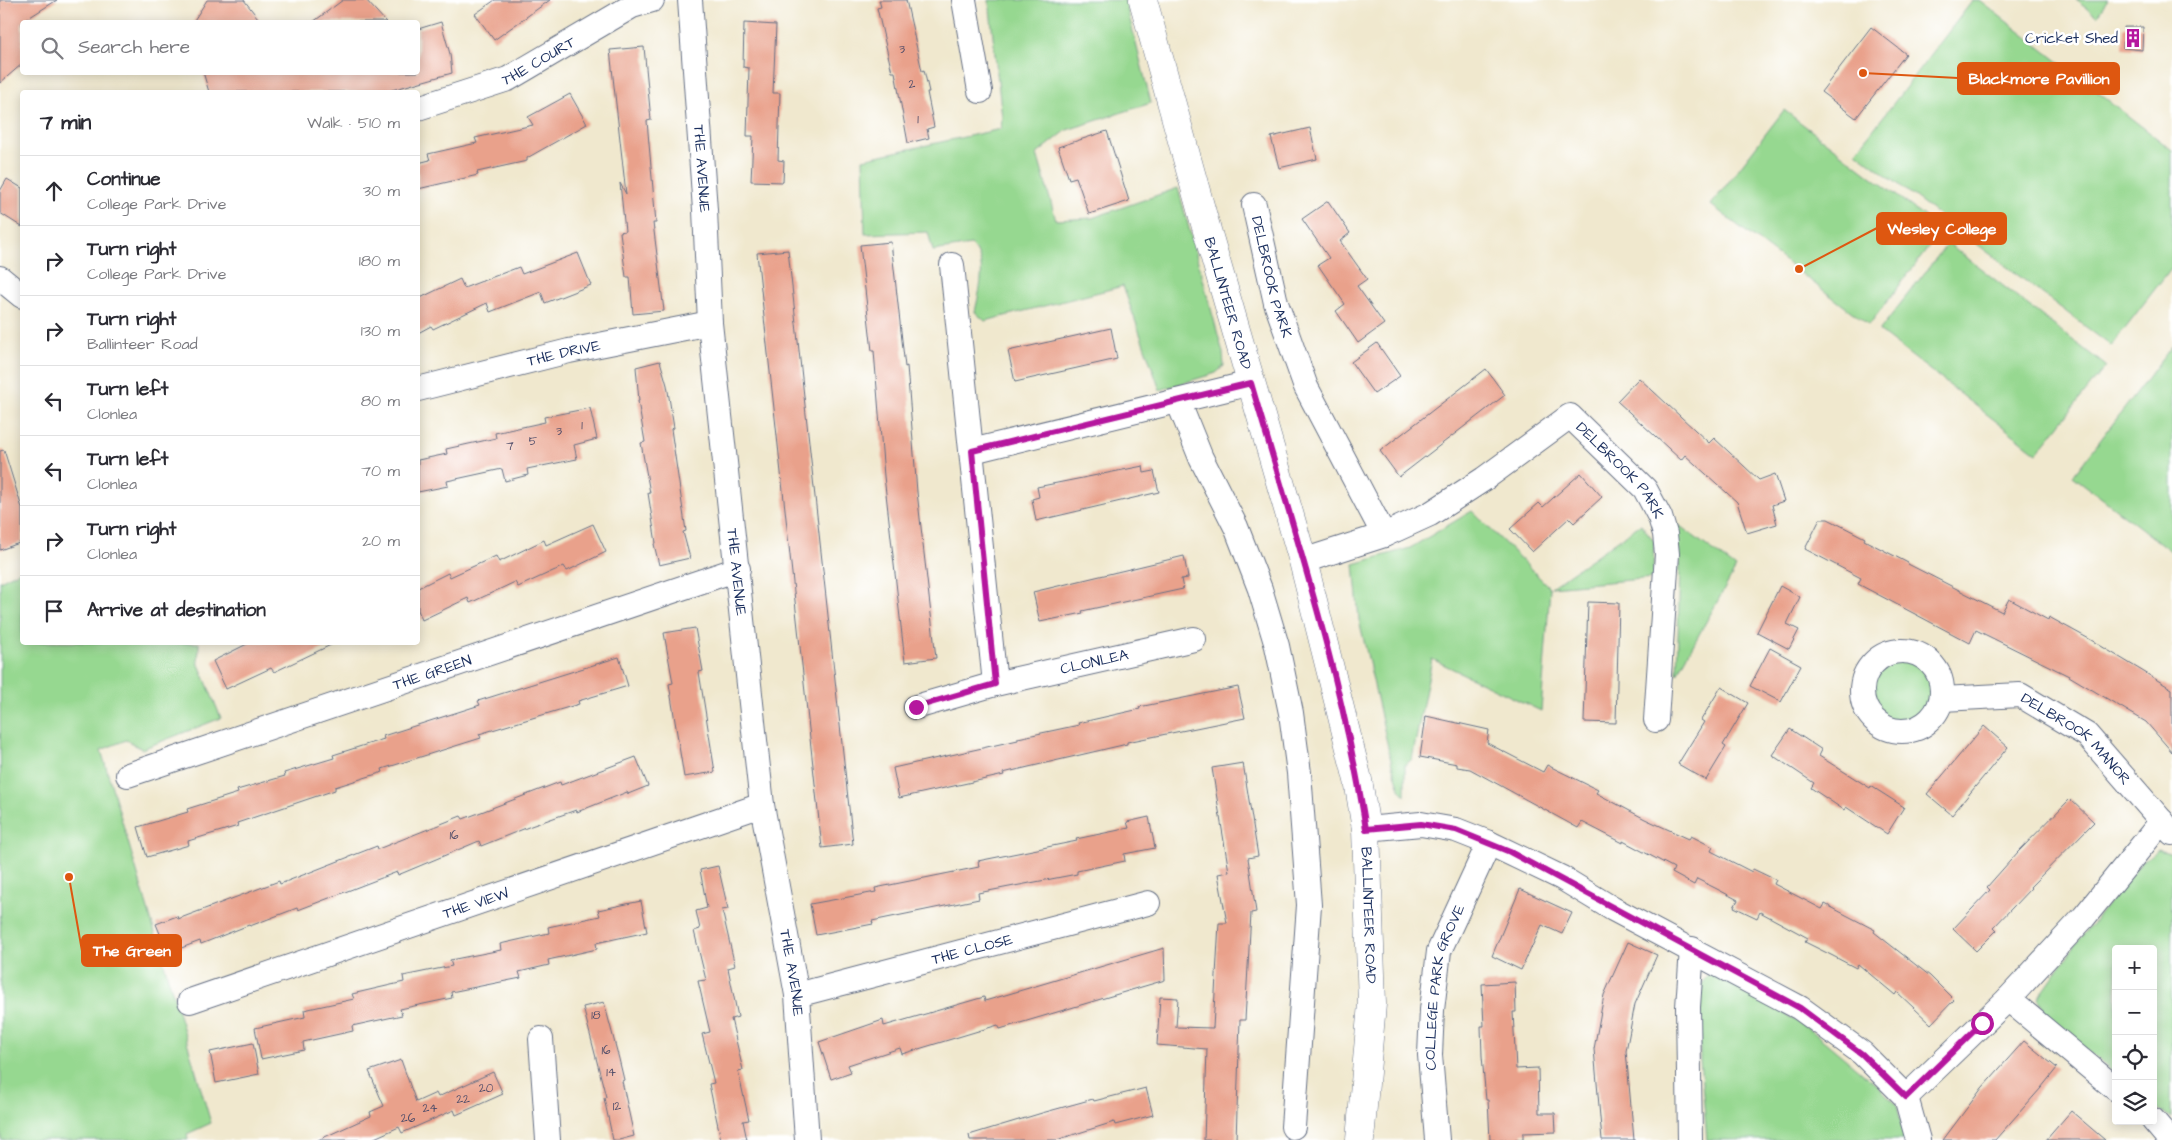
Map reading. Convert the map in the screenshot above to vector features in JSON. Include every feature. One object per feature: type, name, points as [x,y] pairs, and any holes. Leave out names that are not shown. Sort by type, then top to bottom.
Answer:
[{"type":"main road","name":"BALLINTEER ROAD","points":[[1143,0],[1162,74],[1303,561],[1343,713],[1358,780],[1366,829],[1372,1004],[1360,1140]]},
{"type":"street","name":"THE COURT","points":[[420,107],[508,79],[632,6],[652,0]]},
{"type":"street","name":"THE AVENUE","points":[[690,0],[705,210],[710,322],[762,805],[797,995],[807,1140]]},
{"type":"street","points":[[964,0],[980,92]]},
{"type":"street","name":"DELBROOK PARK","points":[[1254,205],[1276,303],[1306,387],[1384,535]]},
{"type":"street","points":[[952,266],[995,684]]},
{"type":"street","points":[[0,278],[20,294]]},
{"type":"street","name":"THE DRIVE","points":[[420,388],[569,351],[710,322]]},
{"type":"street","points":[[972,451],[1251,383]]},
{"type":"street","points":[[1178,401],[1201,458],[1236,527],[1260,589],[1277,646],[1291,713],[1299,773],[1309,905],[1292,1127]]},
{"type":"street","name":"DELBROOK PARK","points":[[1303,561],[1384,535],[1430,514],[1484,479],[1570,416],[1645,489],[1660,517],[1666,534],[1667,554],[1656,720]]},
{"type":"street","name":"THE GREEN","points":[[128,775],[738,569]]},
{"type":"street","name":"CLONLEA","points":[[916,707],[995,684],[1194,639]]},
{"type":"street","name":"DELBROOK MANOR","points":[[1906,1097],[2008,999],[2167,827],[2087,735],[2020,695],[1942,699]]},
{"type":"street","name":"THE VIEW","points":[[190,1001],[762,805]]},
{"type":"street","points":[[1366,829],[1421,824],[1456,830],[1488,843],[1562,878],[1613,909],[1692,949],[1800,1008],[1862,1054],[1906,1097],[1918,1140]]},
{"type":"street","name":"COLLEGE PARK GROVE","points":[[1437,1140],[1430,1055],[1432,1010],[1439,951],[1488,843]]},
{"type":"street","name":"THE CLOSE","points":[[797,995],[1148,903]]},
{"type":"street","points":[[1690,1140],[1688,1007],[1692,949]]},
{"type":"street","points":[[2008,999],[2112,1086]]},
{"type":"street","points":[[541,1039],[548,1140]]},
{"type":"street","points":[[2157,1125],[2170,1140]]},
{"type":"green space","points":[[989,0],[1125,0],[1151,103],[1067,130],[1037,154],[1056,220],[1092,218],[1178,188],[1223,353],[1224,366],[1216,373],[1160,390],[1123,286],[985,321],[975,312],[981,268],[977,251],[971,245],[933,251],[928,232],[865,234],[863,159],[1001,129],[1002,118]]},
{"type":"green space","points":[[1973,0],[1979,0],[2172,150],[2172,267],[2111,346],[1856,152]]},
{"type":"green space","points":[[2075,0],[2108,0],[2097,16]]},
{"type":"green space","points":[[1784,110],[1942,230],[1869,325],[1711,205]]},
{"type":"green space","points":[[1948,243],[2106,366],[2037,453],[1879,331]]},
{"type":"green space","points":[[2172,346],[2172,552],[2073,476]]},
{"type":"green space","points":[[1472,511],[1550,588],[1541,711],[1432,659],[1412,759],[1405,765],[1405,796],[1401,791],[1392,765],[1359,620],[1354,564],[1410,548]]},
{"type":"green space","points":[[1676,523],[1736,568],[1677,674],[1680,563]]},
{"type":"green space","points":[[1641,524],[1654,541],[1653,578],[1551,587]]},
{"type":"green space","points":[[20,571],[20,645],[199,645],[198,662],[221,718],[142,749],[126,740],[101,750],[211,1123],[187,1134],[188,1140],[1,1140],[0,581]]},
{"type":"green space","points":[[1903,658],[1916,661],[1926,668],[1933,678],[1936,691],[1933,704],[1926,714],[1916,721],[1903,724],[1890,721],[1880,714],[1873,704],[1870,691],[1873,678],[1880,668],[1890,661]]},
{"type":"green space","points":[[2157,850],[2172,853],[2171,1118],[2157,1108],[2157,945],[2112,945],[2112,1070],[2099,1059],[2055,1029],[2038,998],[2076,944],[2142,862]]},
{"type":"green space","points":[[1720,973],[1812,1031],[1880,1088],[1897,1105],[1905,1140],[1707,1140],[1700,1060],[1700,988],[1708,975]]},
{"type":"building","points":[[0,0],[57,0],[25,20],[20,20],[20,66],[0,83]]},
{"type":"building","points":[[207,0],[244,0],[259,20],[194,20]]},
{"type":"building","points":[[343,0],[366,0],[384,20],[316,20]]},
{"type":"building","points":[[495,0],[550,0],[494,40],[475,14]]},
{"type":"building","points":[[879,0],[906,0],[922,71],[924,70],[929,92],[927,92],[934,127],[927,129],[929,138],[908,143],[895,72],[892,72],[877,8],[881,7]]},
{"type":"building","points":[[441,22],[450,54],[452,73],[392,90],[208,90],[204,75],[420,75],[420,28]]},
{"type":"building","points":[[744,23],[776,25],[773,93],[780,93],[778,160],[784,161],[783,182],[751,181],[753,136],[747,136],[749,68],[743,67]]},
{"type":"building","points":[[1871,27],[1906,54],[1856,118],[1821,92]]},
{"type":"building","name":"Cricket Shed","points":[[2124,27],[2143,27],[2142,50],[2123,48]]},
{"type":"building","points":[[644,47],[651,120],[647,121],[656,223],[653,223],[664,311],[633,314],[630,277],[626,277],[620,232],[625,231],[620,183],[626,194],[610,50]]},
{"type":"building","points":[[570,94],[587,124],[527,158],[527,161],[477,172],[478,175],[420,189],[420,162],[430,160],[428,154],[477,143],[475,138],[533,125],[528,117]]},
{"type":"building","points":[[1310,128],[1317,159],[1279,168],[1271,137]]},
{"type":"building","points":[[1107,131],[1129,201],[1089,214],[1076,177],[1069,179],[1058,147]]},
{"type":"building","points":[[7,179],[20,187],[20,226],[0,213],[0,191]]},
{"type":"building","points":[[1328,201],[1350,233],[1340,241],[1367,279],[1357,286],[1384,324],[1358,343],[1336,311],[1345,304],[1318,265],[1329,258],[1302,219]]},
{"type":"building","points":[[891,242],[905,367],[907,366],[917,492],[936,658],[905,662],[884,476],[874,351],[872,351],[860,245]]},
{"type":"building","points":[[788,250],[853,844],[822,848],[757,253]]},
{"type":"building","points":[[578,253],[591,285],[545,303],[541,292],[490,312],[487,303],[433,329],[431,326],[420,332],[420,298],[460,279],[464,288],[519,267],[522,274]]},
{"type":"building","points":[[1111,328],[1117,359],[1015,382],[1008,351]]},
{"type":"building","points":[[1377,343],[1400,376],[1374,394],[1351,362]]},
{"type":"building","points":[[660,361],[667,385],[674,428],[671,429],[686,531],[683,532],[690,558],[659,565],[654,544],[656,543],[648,493],[650,493],[641,443],[645,442],[638,401],[636,367]]},
{"type":"building","points":[[1486,369],[1505,395],[1399,477],[1380,451]]},
{"type":"building","points":[[1639,378],[1709,443],[1714,438],[1759,480],[1775,474],[1784,501],[1772,505],[1777,524],[1747,533],[1737,502],[1685,455],[1681,460],[1617,401]]},
{"type":"building","points":[[590,408],[597,439],[574,445],[577,459],[527,469],[528,475],[505,481],[502,469],[447,481],[448,486],[420,492],[420,460],[447,454],[446,449],[496,438],[495,433],[545,422],[544,417]]},
{"type":"building","points":[[4,450],[20,502],[20,543],[0,550],[0,451]]},
{"type":"building","points":[[1143,466],[1144,473],[1154,471],[1159,492],[1036,521],[1032,499],[1039,497],[1037,487]]},
{"type":"building","points":[[1581,473],[1602,497],[1574,523],[1569,518],[1532,552],[1510,529],[1539,503],[1543,507]]},
{"type":"building","points":[[1820,519],[1828,519],[1865,538],[1864,540],[1908,564],[2002,612],[2009,599],[2048,620],[2049,617],[2172,689],[2172,752],[2146,722],[2069,676],[1976,630],[1970,643],[1858,584],[1861,578],[1805,549]]},
{"type":"building","points":[[593,524],[606,552],[567,571],[564,566],[518,587],[515,582],[470,603],[468,598],[422,620],[420,615],[420,587],[448,573],[450,577],[496,556],[499,562],[544,540],[546,545]]},
{"type":"building","points":[[1184,556],[1188,578],[1181,579],[1183,589],[1040,622],[1033,592]]},
{"type":"building","points":[[1780,586],[1800,597],[1787,624],[1799,630],[1789,649],[1757,632]]},
{"type":"building","points":[[1588,602],[1619,603],[1616,723],[1584,722]]},
{"type":"building","points":[[695,628],[703,671],[699,672],[715,772],[684,777],[669,684],[673,683],[664,633]]},
{"type":"building","points":[[245,645],[331,645],[274,672],[271,668],[226,689],[213,661]]},
{"type":"building","points":[[1770,648],[1801,665],[1781,702],[1750,686]]},
{"type":"building","points":[[619,657],[628,686],[578,701],[579,704],[479,734],[481,738],[382,769],[383,772],[335,787],[335,790],[237,823],[238,826],[188,841],[189,845],[147,857],[138,827],[188,812],[187,809],[238,793],[237,790],[285,776],[284,773],[334,758],[333,755],[384,739],[383,736],[480,705],[478,701]]},
{"type":"building","points":[[1238,687],[1245,718],[1127,742],[1127,744],[1003,773],[1004,775],[899,798],[893,768],[1079,725],[1078,723],[1140,709],[1139,707]]},
{"type":"building","points":[[1721,687],[1748,703],[1723,745],[1726,747],[1706,780],[1678,764],[1704,722],[1701,720]]},
{"type":"building","points":[[1426,716],[1489,730],[1487,743],[1543,772],[1547,765],[1598,790],[1596,793],[1645,819],[1689,839],[1691,836],[1713,847],[1711,851],[1752,872],[1753,869],[1776,880],[1774,884],[1822,909],[1825,904],[1875,930],[1874,932],[1930,976],[1954,1000],[1931,1024],[1897,992],[1895,995],[1858,964],[1856,968],[1805,942],[1808,938],[1760,912],[1757,918],[1734,907],[1738,900],[1717,889],[1697,879],[1694,885],[1672,873],[1674,868],[1623,841],[1623,843],[1582,822],[1578,828],[1470,769],[1457,767],[1457,764],[1420,757]]},
{"type":"building","points":[[1984,726],[2008,747],[1952,815],[1927,794]]},
{"type":"building","points":[[1790,729],[1822,750],[1819,756],[1904,807],[1887,834],[1846,807],[1844,810],[1811,788],[1814,783],[1772,755]]},
{"type":"building","points":[[636,757],[648,786],[628,794],[627,792],[577,812],[576,810],[531,826],[481,846],[479,841],[398,875],[397,872],[298,910],[297,908],[201,944],[200,941],[168,953],[156,924],[177,916],[178,919],[279,881],[280,884],[377,846],[378,849],[461,816],[463,819],[560,782],[561,785]]},
{"type":"building","points":[[1243,763],[1258,856],[1248,858],[1256,912],[1251,913],[1245,1020],[1240,1020],[1236,1140],[1204,1140],[1207,1049],[1157,1045],[1160,997],[1178,998],[1176,1027],[1213,1028],[1219,923],[1227,923],[1218,874],[1229,872],[1212,768]]},
{"type":"building","points":[[2070,799],[2094,822],[2030,887],[1994,927],[1997,930],[1976,951],[1953,929],[1990,890],[1987,887],[2018,852]]},
{"type":"building","points":[[1149,817],[1155,848],[1124,854],[1125,861],[1077,871],[1077,874],[978,893],[979,899],[872,921],[873,924],[816,935],[810,904],[876,892],[875,888],[979,867],[978,861],[1077,841],[1076,839],[1129,828],[1127,822]]},
{"type":"building","points":[[718,866],[728,909],[722,910],[735,966],[728,968],[738,1017],[731,1019],[743,1070],[738,1071],[749,1120],[743,1121],[747,1140],[721,1140],[709,1084],[714,1083],[702,1034],[710,1032],[698,981],[706,980],[694,931],[700,929],[696,911],[707,908],[700,870]]},
{"type":"building","points":[[1520,889],[1572,913],[1562,934],[1542,925],[1521,970],[1492,956]]},
{"type":"building","points":[[641,901],[647,932],[596,943],[597,949],[548,960],[549,965],[519,972],[521,978],[451,992],[452,998],[400,1009],[402,1015],[352,1026],[353,1031],[303,1042],[304,1050],[261,1059],[255,1028],[305,1017],[304,1010],[354,999],[352,994],[404,982],[403,976],[452,966],[450,960],[501,950],[500,944],[549,933],[548,927],[600,916],[598,910]]},
{"type":"building","points":[[1628,942],[1657,955],[1635,1004],[1626,1051],[1634,1140],[1602,1140],[1594,1049],[1604,995]]},
{"type":"building","points":[[1164,948],[1165,980],[1000,1029],[998,1025],[902,1054],[900,1048],[848,1065],[851,1072],[831,1079],[819,1042],[883,1020],[884,1026],[984,997],[985,1001]]},
{"type":"building","points":[[1515,982],[1516,1012],[1513,1012],[1516,1069],[1538,1068],[1539,1113],[1555,1113],[1556,1132],[1523,1133],[1523,1140],[1490,1140],[1488,1100],[1486,1100],[1482,1056],[1481,1026],[1484,1026],[1482,984]]},
{"type":"building","points":[[604,1002],[624,1080],[622,1081],[634,1136],[619,1140],[613,1140],[604,1098],[606,1097],[583,1007]]},
{"type":"building","points":[[2024,1041],[2057,1068],[2041,1088],[1995,1140],[1943,1140],[1982,1088]]},
{"type":"building","points":[[253,1043],[259,1074],[216,1083],[210,1052]]},
{"type":"building","points":[[401,1060],[416,1102],[436,1093],[438,1097],[493,1072],[503,1094],[456,1115],[454,1110],[402,1133],[399,1127],[370,1140],[318,1140],[371,1116],[370,1112],[384,1106],[369,1071]]},
{"type":"building","points":[[1146,1088],[1153,1115],[1115,1125],[1114,1122],[1056,1140],[970,1140],[969,1135],[1042,1113],[1093,1099],[1094,1101]]},
{"type":"building","points":[[2071,1111],[2105,1140],[2046,1140]]},
{"type":"place","name":"Cricket Shed","points":[[2133,38]]},
{"type":"place","name":"Blackmore Pavillion","points":[[1863,73]]},
{"type":"place","name":"Wesley College","points":[[1799,269]]},
{"type":"place","name":"The Green","points":[[69,877]]},
{"type":"route","points":[[916,707],[995,684],[972,451],[1251,383],[1303,561],[1343,713],[1358,780],[1366,829],[1421,824],[1456,830],[1510,852],[1562,878],[1613,909],[1692,949],[1800,1008],[1862,1054],[1906,1097],[1982,1023]]}]
